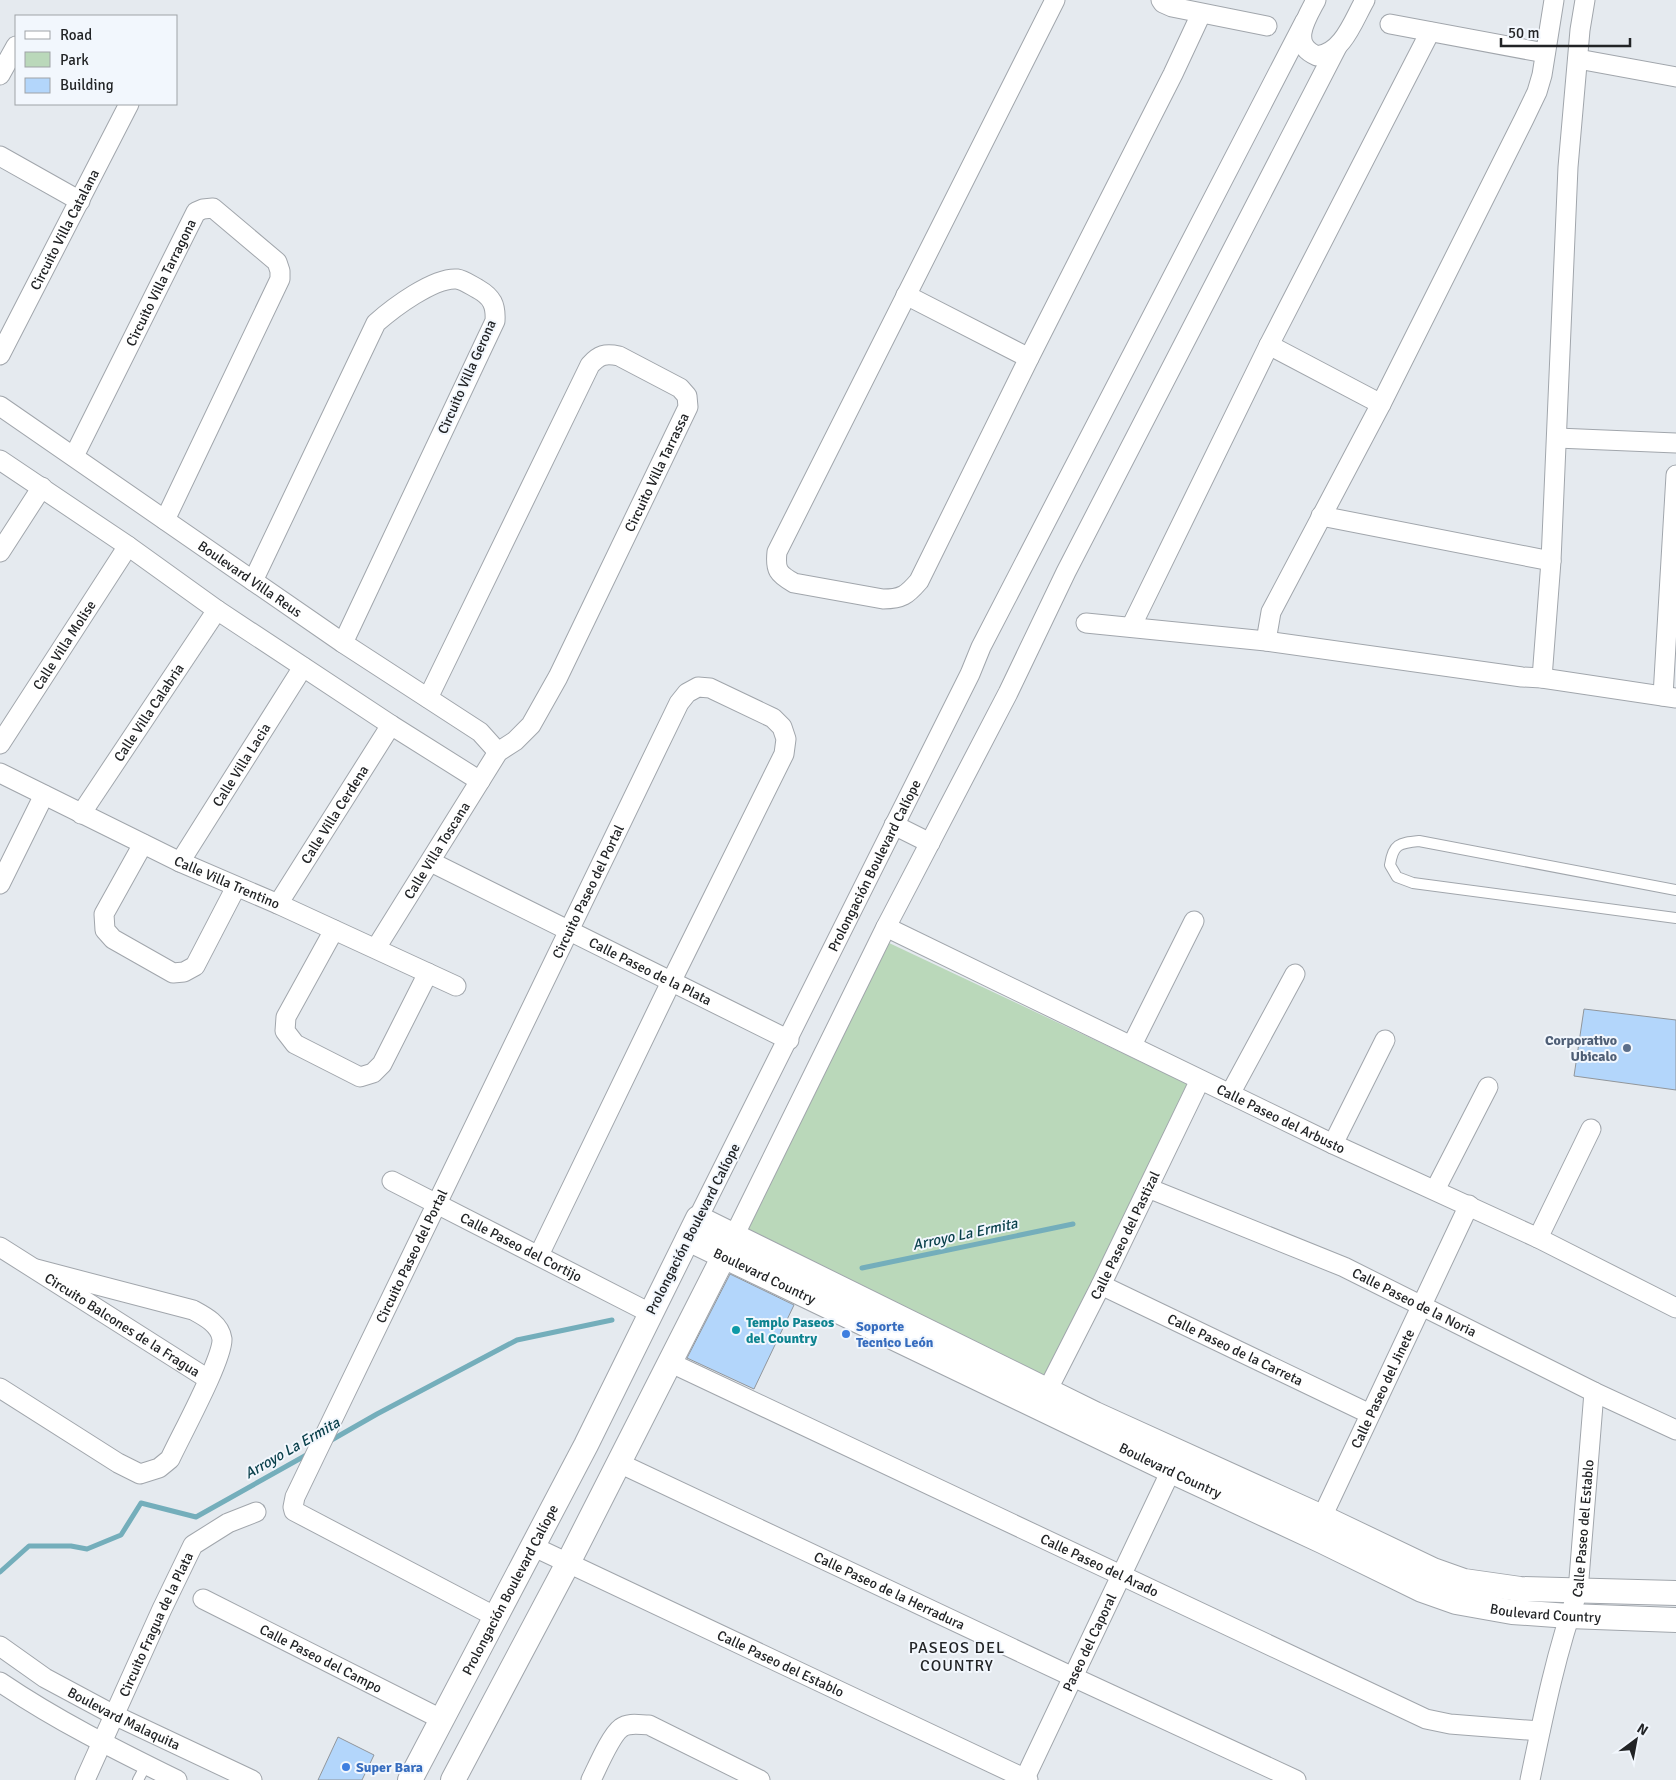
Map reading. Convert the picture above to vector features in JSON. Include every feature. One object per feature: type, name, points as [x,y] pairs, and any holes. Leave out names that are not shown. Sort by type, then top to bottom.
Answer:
[{"type":"street","points":[[1056,0],[777,552],[776,565],[781,576],[794,583],[883,600],[898,599],[909,593],[919,580],[1173,74],[1201,14]]},
{"type":"street","points":[[1161,0],[1172,7],[1267,26]]},
{"type":"street","name":"Prolongación Boulevard Calíope","points":[[410,1780],[586,1445],[650,1312],[789,1040],[970,674],[981,647],[1316,0]]},
{"type":"street","points":[[1305,21],[1302,42],[1306,51],[1317,56],[1323,56],[1332,52],[1344,38],[1365,0]]},
{"type":"street","points":[[1266,641],[1271,612],[1381,404],[1521,128],[1537,92],[1542,74],[1554,0]]},
{"type":"street","points":[[1542,678],[1551,561],[1572,103],[1585,0]]},
{"type":"street","points":[[1390,24],[1545,53]]},
{"type":"street","points":[[1132,627],[1269,346],[1430,32]]},
{"type":"street","points":[[453,1780],[568,1563],[734,1236],[886,927],[1008,693],[1066,572],[1337,47]]},
{"type":"street","points":[[0,75],[15,48]]},
{"type":"street","points":[[1578,59],[1676,77]]},
{"type":"street","name":"Circuito Villa Catalana","points":[[0,355],[128,105]]},
{"type":"street","points":[[0,156],[80,200]]},
{"type":"street","name":"Circuito Villa Tarragona","points":[[74,456],[196,212],[213,208],[277,262],[280,279],[165,520]]},
{"type":"street","name":"Circuito Villa Gerona","points":[[253,581],[376,323],[388,312],[435,282],[459,279],[482,291],[490,299],[495,309],[495,321],[343,643]]},
{"type":"street","points":[[906,295],[1029,358]]},
{"type":"street","points":[[1269,346],[1381,404]]},
{"type":"street","name":"Circuito Villa Tarrassa","points":[[428,698],[590,365],[598,356],[608,354],[619,356],[680,388],[687,396],[688,407],[558,677],[531,726],[498,752]]},
{"type":"street","name":"Boulevard Villa Reus","points":[[0,406],[343,643],[480,732],[498,752]]},
{"type":"street","points":[[1557,438],[1676,443]]},
{"type":"street","points":[[0,460],[128,546],[217,610],[391,725],[480,781]]},
{"type":"street","points":[[1086,624],[1266,641],[1670,697],[1676,475]]},
{"type":"street","points":[[0,552],[42,487]]},
{"type":"street","points":[[1321,516],[1551,561]]},
{"type":"street","name":"Calle Villa Molise","points":[[0,744],[128,546]]},
{"type":"street","name":"Calle Villa Calabria","points":[[81,814],[217,610]]},
{"type":"street","name":"Calle Villa Lacia","points":[[180,862],[303,667]]},
{"type":"street","name":"Circuito Paseo del Portal","points":[[496,1617],[294,1511],[293,1507],[322,1441],[679,703],[687,693],[698,687],[710,688],[772,718],[782,727],[786,739],[784,754],[539,1255]]},
{"type":"street","name":"Calle Villa Cerdena","points":[[278,904],[391,725]]},
{"type":"street","name":"Calle Villa Toscana","points":[[376,948],[498,752]]},
{"type":"street","name":"Calle Villa Trentino","points":[[0,773],[180,862],[376,948],[456,986]]},
{"type":"street","points":[[0,884],[44,795]]},
{"type":"street","points":[[894,825],[930,843]]},
{"type":"street","points":[[143,844],[104,914],[105,930],[114,939],[173,973],[184,972],[195,966],[236,888]]},
{"type":"street","name":"Calle Paseo de la Plata","points":[[431,862],[672,980],[789,1040]]},
{"type":"street","points":[[1132,1046],[1194,921]]},
{"type":"street","name":"Calle Paseo del Arbusto","points":[[886,927],[1333,1144],[1538,1238],[1676,1308]]},
{"type":"street","points":[[334,930],[286,1017],[284,1032],[295,1044],[360,1077],[373,1074],[382,1064],[428,973]]},
{"type":"street","points":[[1230,1094],[1295,974]]},
{"type":"street","points":[[1333,1144],[1385,1040]]},
{"type":"street","name":"Calle Paseo del Pastizal","points":[[1048,1390],[1200,1080]]},
{"type":"street","points":[[1435,1190],[1488,1087]]},
{"type":"street","points":[[1538,1238],[1591,1129]]},
{"type":"street","name":"Calle Paseo del Cortijo","points":[[392,1181],[650,1312]]},
{"type":"street","name":"Calle Paseo de la Noria","points":[[1148,1188],[1344,1267],[1594,1392],[1676,1430]]},
{"type":"street","name":"Calle Paseo del Jinete","points":[[1322,1517],[1469,1205]]},
{"type":"street","name":"Boulevard Country","points":[[693,1229],[734,1236],[1095,1414],[1175,1462],[1322,1517],[1433,1570],[1464,1581],[1520,1589],[1676,1592]]},
{"type":"street","name":"Boulevard Country","points":[[693,1229],[723,1256],[1175,1462],[1430,1593],[1456,1602],[1503,1610],[1569,1616],[1676,1620]]},
{"type":"street","name":"Circuito Balcones de la Fragua","points":[[0,1247],[208,1379]]},
{"type":"street","name":"Circuito Balcones de la Fragua","points":[[0,1388],[118,1463],[140,1474],[159,1468],[170,1459],[220,1350],[222,1338],[217,1327],[193,1310],[36,1269]]},
{"type":"street","name":"Calle Paseo de la Carreta","points":[[1101,1285],[1370,1414]]},
{"type":"street","name":"Calle Paseo del Arado","points":[[669,1362],[1426,1720],[1450,1724],[1540,1731]]},
{"type":"street","name":"Calle Paseo del Establo","points":[[1530,1780],[1540,1731],[1569,1616],[1578,1591],[1594,1392]]},
{"type":"street","name":"Calle Paseo de la Herradura","points":[[619,1462],[1073,1677],[1296,1780]]},
{"type":"street","name":"Paseo del Caporal","points":[[1026,1779],[1175,1462]]},
{"type":"street","name":"Circuito Fragua de la Plata","points":[[85,1780],[177,1576],[193,1545],[228,1523],[256,1512]]},
{"type":"street","name":"Calle Paseo del Establo","points":[[532,1546],[1026,1779]]},
{"type":"street","name":"Calle Paseo del Campo","points":[[203,1599],[441,1718]]},
{"type":"street","name":"Boulevard Malaquita","points":[[0,1646],[45,1678],[114,1714],[252,1780]]},
{"type":"street","name":"Boulevard Malaquita","points":[[0,1682],[29,1702],[102,1743],[142,1772],[177,1780]]},
{"type":"street","points":[[591,1780],[613,1737],[621,1728],[633,1724],[649,1726],[760,1780]]},
{"type":"lane","points":[[1676,890],[1419,841],[1402,843],[1392,852],[1390,865],[1397,877],[1413,883],[1676,918]]},
{"type":"green space","points":[[887,942],[1188,1084],[1044,1382],[742,1233]]},
{"type":"building","name":"Corporativo Ubicalo","points":[[1584,1009],[1676,1020],[1676,1090],[1574,1076]]},
{"type":"building","name":"Templo Paseos del Country","points":[[730,1274],[794,1305],[754,1389],[687,1358]]},
{"type":"building","name":"Super Bara","points":[[338,1737],[374,1755],[362,1780],[318,1780]]},
{"type":"waterway","name":"Arroyo La Ermita","points":[[862,1268],[1073,1224]]},
{"type":"waterway","name":"Arroyo La Ermita","points":[[328,1442],[517,1340],[612,1320]]},
{"type":"waterway","name":"Arroyo La Ermita","points":[[0,1572],[29,1546],[71,1546],[87,1549],[121,1535],[141,1503],[196,1517],[310,1453]]},
{"type":"place","name":"Corporativo Ubicalo","points":[[1627,1048]]},
{"type":"place","name":"Templo Paseos del Country","points":[[736,1330]]},
{"type":"place","name":"Soporte Tecnico León","points":[[846,1334]]},
{"type":"place","name":"Super Bara","points":[[346,1767]]},
{"type":"district","name":"PASEOS DEL COUNTRY","points":[[957,1657]]}]
